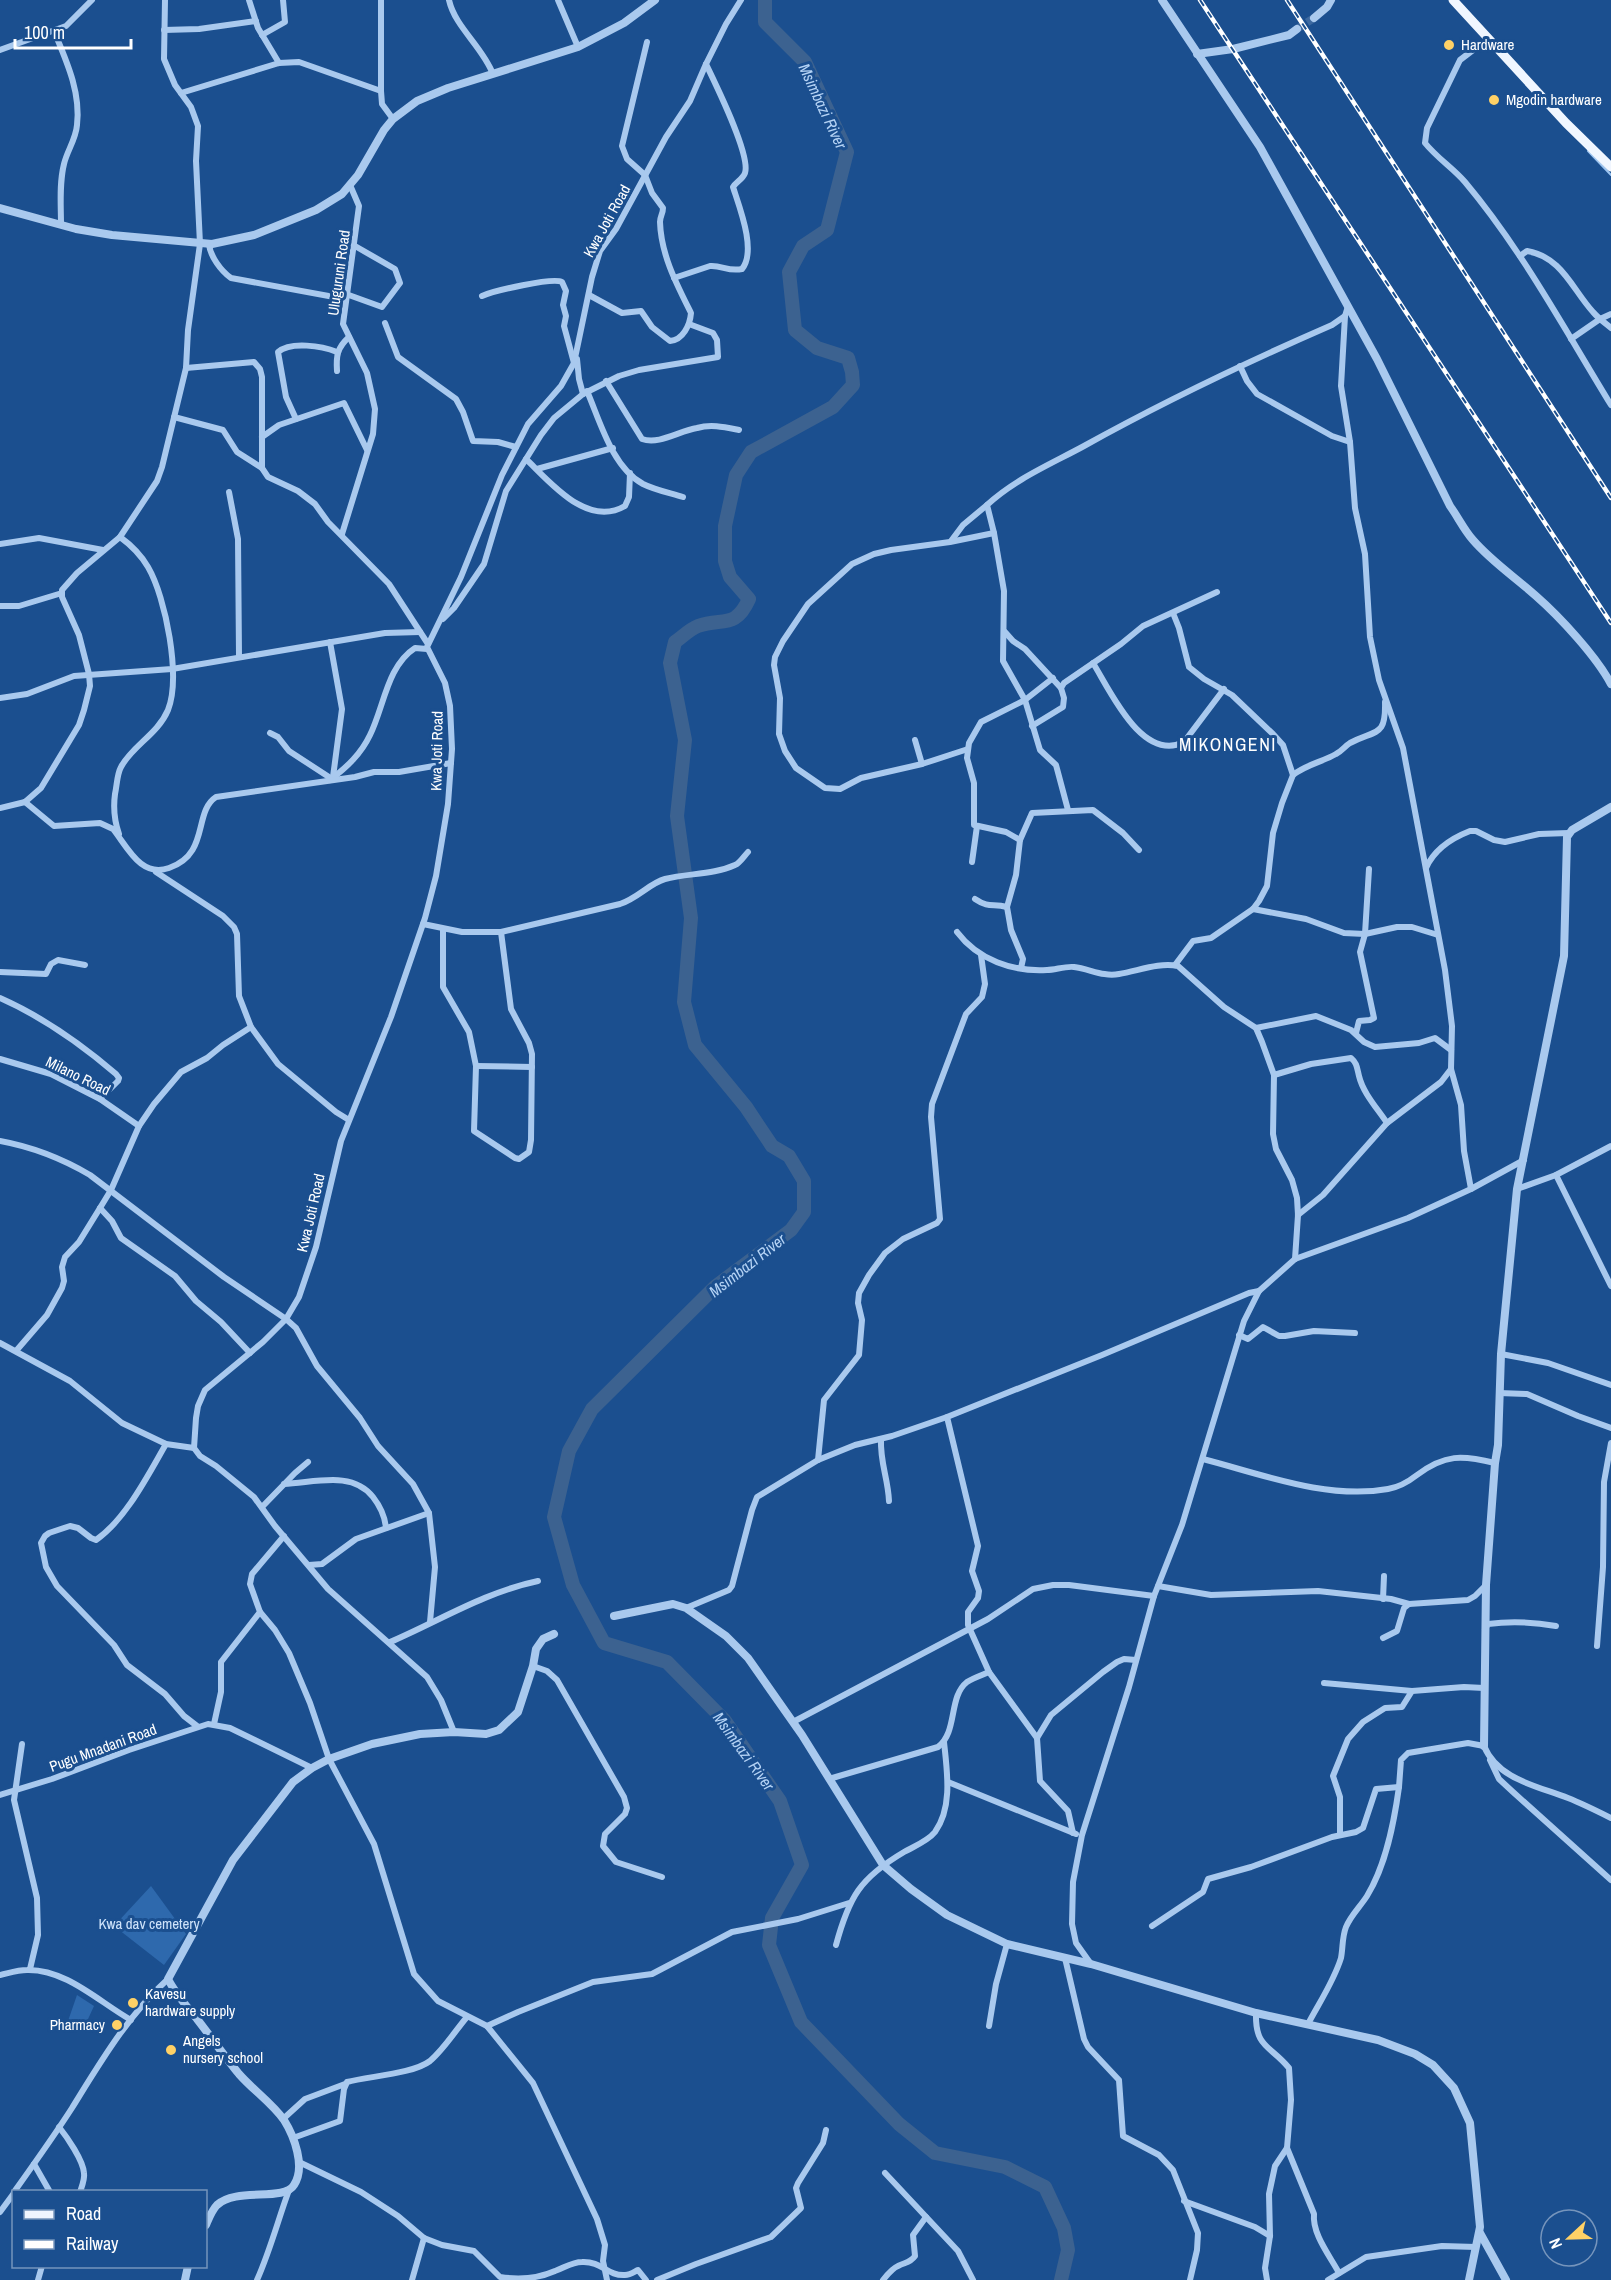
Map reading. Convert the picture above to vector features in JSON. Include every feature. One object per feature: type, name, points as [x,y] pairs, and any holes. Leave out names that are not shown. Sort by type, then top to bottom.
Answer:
[{"type":"main road","points":[[1453,0],[1566,123],[1611,167]]},
{"type":"street","points":[[0,50],[54,31],[73,20],[92,0]]},
{"type":"street","points":[[0,808],[25,802],[41,788],[79,725],[90,686],[89,674],[79,635],[62,593],[63,587],[120,537],[157,481],[186,368],[188,330],[200,244],[196,161],[198,126],[191,107],[171,79],[164,59],[165,0]]},
{"type":"street","points":[[249,0],[262,34],[279,63]]},
{"type":"street","points":[[262,34],[285,22],[283,0]]},
{"type":"street","points":[[381,0],[382,104],[393,119]]},
{"type":"street","points":[[449,0],[454,15],[488,59],[493,74]]},
{"type":"street","points":[[558,0],[578,47]]},
{"type":"street","points":[[0,208],[61,225],[112,235],[200,244],[241,239],[328,203],[350,185],[393,119],[417,101],[432,94],[578,47],[624,23],[656,0]]},
{"type":"street","name":"Kwa Joti Road","points":[[194,1448],[198,1406],[205,1390],[250,1353],[286,1319],[299,1297],[308,1275],[341,1141],[391,1017],[423,924],[439,861],[448,804],[451,763],[450,706],[442,674],[427,646],[442,619],[516,447],[528,424],[561,386],[574,363],[600,251],[616,229],[666,137],[690,101],[726,24],[741,0]]},
{"type":"street","points":[[1162,0],[1260,147],[1377,359],[1450,506],[1462,525],[1488,556],[1537,596],[1567,628],[1597,663],[1611,684]]},
{"type":"street","points":[[1314,18],[1327,7],[1331,0]]},
{"type":"street","points":[[164,30],[199,30],[256,21]]},
{"type":"street","points":[[1197,54],[1289,35],[1297,29]]},
{"type":"street","points":[[54,31],[72,76],[77,116],[75,133],[63,170],[61,225]]},
{"type":"street","points":[[589,295],[622,313],[638,309],[652,327],[670,341],[682,335],[689,324],[691,313],[681,297],[663,239],[660,222],[663,208],[652,193],[645,176],[627,159],[622,146],[647,42]]},
{"type":"street","points":[[1477,47],[1461,60],[1427,128],[1425,143],[1435,156],[1463,180],[1520,256],[1611,405]]},
{"type":"street","points":[[181,93],[279,63],[299,62],[381,91]]},
{"type":"street","points":[[674,278],[716,265],[728,270],[742,268],[747,255],[745,224],[733,187],[744,176],[745,166],[734,126],[706,64]]},
{"type":"street","name":"Uluguruni Road","points":[[342,534],[367,450],[375,409],[367,373],[343,324],[359,206],[350,185]]},
{"type":"street","points":[[209,244],[210,251],[224,274],[231,278],[345,297],[382,307],[400,284],[395,269],[355,246]]},
{"type":"street","points":[[1520,256],[1527,251],[1552,261],[1567,275],[1591,310],[1611,328]]},
{"type":"street","points":[[482,296],[498,290],[552,280],[562,282],[566,291],[563,305],[566,316],[564,326],[574,363]]},
{"type":"street","points":[[1348,306],[1345,316],[1341,386],[1350,442],[1355,508],[1367,568],[1370,637],[1374,665],[1403,748],[1445,970],[1452,1026],[1451,1069],[1461,1105],[1464,1151],[1471,1189]]},
{"type":"street","points":[[1571,339],[1611,314]]},
{"type":"street","points":[[950,542],[963,525],[1002,491],[1143,413],[1332,325],[1345,316]]},
{"type":"street","points":[[385,323],[398,357],[456,399],[464,412],[473,441],[498,442],[516,447]]},
{"type":"street","points":[[442,619],[454,608],[484,564],[506,491],[547,426],[585,392],[606,381],[639,370],[718,357],[717,340],[713,333],[689,324]]},
{"type":"street","points":[[337,372],[337,352],[340,345],[349,337]]},
{"type":"street","points":[[296,419],[286,397],[278,352],[284,348],[323,346],[337,352]]},
{"type":"street","points":[[576,355],[579,380],[613,448],[630,473],[645,485],[683,497]]},
{"type":"street","points":[[186,368],[254,362],[258,365],[262,377],[262,468]]},
{"type":"street","points":[[1240,366],[1247,381],[1257,394],[1332,436],[1350,442]]},
{"type":"street","points":[[606,381],[642,439],[648,441],[661,439],[714,425],[739,430]]},
{"type":"street","points":[[262,437],[279,425],[344,403],[367,450]]},
{"type":"street","points":[[174,417],[223,430],[237,452],[262,468],[268,477],[309,498],[389,584],[427,646],[415,648],[405,657],[386,686],[374,726],[363,748],[350,764],[331,779]]},
{"type":"street","points":[[537,470],[613,448]]},
{"type":"street","points":[[526,459],[569,499],[598,510],[618,510],[628,502],[630,473]]},
{"type":"street","points":[[229,492],[238,539],[239,657]]},
{"type":"street","points":[[987,505],[1004,591],[1003,661],[1025,700],[1040,750],[1056,765],[1068,810]]},
{"type":"street","points":[[968,749],[922,764],[869,776],[850,782],[840,789],[825,788],[796,768],[785,751],[779,734],[780,698],[774,665],[775,657],[783,641],[808,604],[846,567],[874,554],[994,533]]},
{"type":"street","points":[[120,537],[138,553],[148,566],[156,583],[165,609],[172,669],[168,710],[147,739],[119,769],[114,815],[121,839]]},
{"type":"street","points":[[0,544],[39,538],[103,550]]},
{"type":"street","points":[[1061,688],[1064,683],[1143,626],[1217,592]]},
{"type":"street","points":[[0,606],[19,606],[62,593]]},
{"type":"street","points":[[1173,613],[1189,667],[1203,679],[1224,689],[1274,734],[1282,745],[1293,775],[1273,833],[1267,886],[1253,909],[1211,938],[1193,941],[1175,965]]},
{"type":"street","points":[[1005,631],[1053,678],[1061,688],[1064,698],[1063,707],[1032,726]]},
{"type":"street","points":[[0,698],[27,694],[74,675],[172,669],[385,633],[420,632]]},
{"type":"street","points":[[330,642],[342,709],[331,779]]},
{"type":"street","points":[[1093,663],[1135,728],[1149,740],[1163,744],[1176,746],[1185,742],[1224,689]]},
{"type":"street","points":[[1020,840],[1006,832],[977,826],[973,821],[974,783],[967,758],[968,749],[981,722],[1025,700],[1053,678]]},
{"type":"street","points":[[1293,775],[1337,754],[1348,744],[1379,730],[1385,715],[1385,695]]},
{"type":"street","points":[[270,733],[278,737],[289,751],[331,779]]},
{"type":"street","points":[[915,740],[922,764]]},
{"type":"street","points":[[156,872],[170,868],[189,856],[195,848],[207,808],[216,797],[331,779],[366,776],[374,772],[421,769],[451,763]]},
{"type":"street","points":[[25,802],[54,826],[100,823],[113,829],[141,865],[156,872],[223,916],[234,927],[237,934],[239,996],[251,1027],[278,1065],[349,1120]]},
{"type":"street","points":[[1426,869],[1438,850],[1470,831],[1505,842],[1539,834],[1569,833],[1611,807]]},
{"type":"street","points":[[1021,968],[1023,959],[1011,930],[1008,907],[1016,875],[1020,840],[1032,813],[1093,810],[1123,833],[1138,850]]},
{"type":"street","points":[[972,862],[977,826]]},
{"type":"street","points":[[1569,833],[1564,957],[1517,1189],[1501,1354],[1498,1445],[1486,1585],[1484,1688],[1486,1750],[1499,1779],[1611,1880]]},
{"type":"street","points":[[423,924],[462,932],[501,932],[620,904],[667,878],[700,875],[736,865],[748,852]]},
{"type":"street","points":[[1356,1033],[1359,1021],[1374,1018],[1360,952],[1365,934],[1369,869]]},
{"type":"street","points":[[975,899],[986,906],[1008,907]]},
{"type":"street","points":[[1253,909],[1306,919],[1344,933],[1365,934],[1397,927],[1412,927],[1438,935]]},
{"type":"street","points":[[443,929],[443,987],[469,1032],[476,1066],[474,1131],[519,1159],[529,1152],[531,1140],[532,1067],[530,1046],[510,1005],[501,932]]},
{"type":"street","points":[[957,932],[970,948],[981,955],[999,963],[1021,968],[1038,970],[1072,967],[1101,974],[1118,975],[1140,969],[1175,965],[1188,973],[1224,1007],[1256,1028],[1274,1075],[1273,1134],[1279,1156],[1295,1188],[1298,1215],[1295,1259]]},
{"type":"street","points":[[818,1460],[824,1400],[859,1355],[862,1320],[858,1303],[859,1293],[885,1253],[903,1239],[937,1223],[939,1219],[932,1104],[966,1014],[982,997],[985,984],[981,955]]},
{"type":"street","points":[[0,972],[46,974],[58,960],[86,965]]},
{"type":"street","points":[[0,998],[52,1025],[116,1074],[118,1081],[100,1099]]},
{"type":"street","points":[[1256,1028],[1316,1016],[1356,1033],[1364,1042],[1375,1047],[1419,1043],[1435,1038],[1451,1050]]},
{"type":"street","points":[[16,1351],[47,1315],[62,1288],[64,1281],[62,1267],[65,1257],[79,1242],[111,1190],[140,1126],[154,1104],[181,1072],[207,1058],[251,1027]]},
{"type":"street","points":[[1274,1075],[1311,1064],[1349,1057],[1353,1059],[1366,1093],[1387,1123]]},
{"type":"street","name":"Milano Road","points":[[0,1059],[51,1074],[100,1099],[140,1126]]},
{"type":"street","points":[[476,1066],[532,1067]]},
{"type":"street","points":[[1298,1215],[1323,1195],[1387,1123],[1441,1082],[1451,1069]]},
{"type":"street","points":[[0,1141],[25,1145],[67,1161],[111,1190],[224,1277],[286,1319],[302,1336],[317,1366],[360,1418],[378,1446],[413,1484],[429,1513],[435,1567],[430,1622]]},
{"type":"street","points":[[1517,1189],[1556,1175],[1611,1146]]},
{"type":"street","points":[[1091,1964],[1076,1943],[1072,1924],[1073,1882],[1082,1835],[1129,1687],[1154,1596],[1182,1525],[1239,1335],[1259,1291],[1295,1259],[1408,1218],[1471,1189],[1524,1160]]},
{"type":"street","points":[[1556,1175],[1611,1286]]},
{"type":"street","points":[[100,1208],[112,1221],[121,1238],[175,1276],[196,1301],[221,1322],[250,1353]]},
{"type":"street","points":[[686,1608],[729,1590],[732,1586],[757,1497],[818,1460],[855,1445],[881,1439],[947,1417],[1249,1293],[1259,1291]]},
{"type":"street","points":[[1239,1335],[1248,1339],[1263,1327],[1279,1336],[1314,1331],[1355,1333]]},
{"type":"street","points":[[0,1343],[70,1381],[122,1423],[166,1444],[194,1448],[200,1456],[245,1488],[328,1589],[427,1677],[441,1700],[454,1732]]},
{"type":"street","points":[[1501,1354],[1548,1363],[1611,1385]]},
{"type":"street","points":[[1499,1393],[1527,1394],[1611,1428]]},
{"type":"street","points":[[947,1417],[978,1546],[972,1571],[979,1591],[978,1598],[967,1616],[970,1629],[989,1672],[1036,1738],[1040,1781],[1068,1811],[1073,1833]]},
{"type":"street","points":[[881,1439],[880,1457],[889,1501]]},
{"type":"street","points":[[1597,1646],[1603,1567],[1603,1503],[1606,1465],[1611,1443]]},
{"type":"street","points":[[166,1444],[138,1493],[104,1534],[96,1540],[78,1528],[63,1527],[45,1536],[41,1543],[41,1550],[46,1567],[57,1587],[114,1645],[127,1665],[165,1694],[184,1716],[197,1726]]},
{"type":"street","points":[[1203,1459],[1276,1478],[1340,1490],[1381,1490],[1403,1485],[1431,1466],[1454,1457],[1469,1456],[1495,1463]]},
{"type":"street","points":[[262,1507],[308,1462]]},
{"type":"street","points":[[284,1484],[336,1480],[357,1483],[365,1488],[375,1500],[381,1510],[386,1528]]},
{"type":"street","points":[[1603,1503],[1611,1504]]},
{"type":"street","points":[[309,1565],[322,1564],[347,1544],[429,1513]]},
{"type":"street","points":[[284,1536],[252,1574],[250,1584],[260,1612],[275,1630],[289,1653],[310,1703],[329,1759],[374,1844],[414,1974],[438,2001],[487,2026],[533,2083],[600,2229],[605,2245],[604,2268],[607,2280]]},
{"type":"street","points":[[1383,1599],[1384,1576]]},
{"type":"street","points":[[390,1642],[508,1588],[538,1581]]},
{"type":"street","points":[[793,1722],[988,1619],[1032,1589],[1069,1585],[1154,1596]]},
{"type":"street","points":[[1158,1586],[1211,1594],[1318,1591],[1409,1604],[1468,1600],[1486,1585]]},
{"type":"street","points":[[614,1616],[673,1604],[686,1608],[726,1636],[748,1658],[793,1722],[883,1865],[947,1915],[1008,1944],[1091,1964],[1256,2013],[1399,2047],[1424,2059],[1441,2072],[1460,2098],[1470,2123],[1480,2233],[1469,2280]]},
{"type":"street","points":[[1383,1638],[1397,1632],[1404,1608],[1409,1604]]},
{"type":"street","points":[[214,1724],[221,1692],[221,1662],[260,1612]]},
{"type":"street","points":[[1485,1629],[1488,1624],[1496,1623],[1530,1622],[1556,1626]]},
{"type":"street","points":[[15,2190],[59,2127],[85,2083],[131,2020],[168,1979],[233,1860],[293,1782],[329,1759],[382,1742],[420,1734],[454,1732],[486,1734],[499,1730],[518,1712],[536,1650],[543,1639],[554,1634]]},
{"type":"street","points":[[1036,1738],[1051,1715],[1103,1672],[1124,1659],[1136,1660]]},
{"type":"street","points":[[533,1666],[547,1671],[557,1680],[624,1797],[627,1808],[625,1814],[605,1834],[603,1839],[606,1852],[616,1862],[662,1877]]},
{"type":"street","points":[[836,1945],[849,1903],[860,1887],[883,1865],[933,1834],[939,1824],[948,1782],[944,1742],[962,1689],[972,1679],[989,1672]]},
{"type":"street","points":[[1324,1683],[1412,1690],[1484,1688]]},
{"type":"street","points":[[1340,1834],[1340,1797],[1333,1776],[1348,1739],[1363,1722],[1385,1708],[1402,1707],[1412,1690]]},
{"type":"street","name":"Pugu Mnadani Road","points":[[0,1795],[52,1779],[197,1726],[214,1724],[230,1728],[312,1768]]},
{"type":"street","points":[[829,1779],[931,1750],[944,1742]]},
{"type":"street","points":[[1308,2024],[1337,1968],[1346,1927],[1366,1897],[1383,1856],[1395,1812],[1401,1760],[1406,1754],[1468,1743],[1486,1750],[1519,1781],[1582,1803],[1611,1818]]},
{"type":"street","points":[[22,1744],[14,1800],[37,1898],[38,1935],[30,1970]]},
{"type":"street","points":[[948,1782],[1082,1835]]},
{"type":"street","points":[[1152,1926],[1201,1894],[1208,1879],[1251,1867],[1340,1834],[1356,1832],[1363,1828],[1376,1789],[1399,1787]]},
{"type":"street","points":[[487,2026],[593,1982],[652,1974],[732,1932],[798,1918],[849,1903]]},
{"type":"street","points":[[989,2026],[996,1984],[1008,1944]]},
{"type":"street","points":[[1065,1958],[1084,2039],[1088,2047],[1119,2080],[1123,2136],[1159,2155],[1169,2164],[1198,2233],[1197,2250],[1190,2280]]},
{"type":"street","points":[[0,1975],[30,1970],[56,1975],[131,2020]]},
{"type":"street","points":[[168,1979],[239,2074],[283,2120],[293,2138],[299,2162],[298,2175],[294,2186],[289,2190],[228,2198],[215,2207],[207,2223]]},
{"type":"street","points":[[1256,2013],[1255,2027],[1258,2038],[1289,2068],[1291,2100],[1287,2148],[1314,2214],[1313,2220],[1321,2240],[1339,2273]]},
{"type":"street","points":[[283,2120],[305,2099],[351,2081],[418,2066],[430,2061],[466,2017]]},
{"type":"street","points":[[293,2138],[340,2121],[345,2084]]},
{"type":"street","points":[[59,2127],[68,2138],[84,2172],[80,2190]]},
{"type":"street","points":[[657,2280],[762,2241],[775,2234],[801,2208],[796,2188],[822,2143],[826,2130]]},
{"type":"street","points":[[1267,2280],[1265,2256],[1270,2236],[1270,2188],[1275,2166],[1287,2148]]},
{"type":"street","points":[[299,2162],[340,2181],[375,2201],[398,2216],[424,2238],[442,2245],[474,2251],[496,2274],[506,2278],[534,2278],[576,2262],[595,2262],[613,2273],[628,2276],[638,2271],[646,2280]]},
{"type":"street","points":[[34,2164],[49,2190]]},
{"type":"street","points":[[885,2173],[958,2252],[973,2280]]},
{"type":"street","points":[[257,2280],[272,2247],[275,2230],[289,2190]]},
{"type":"street","points":[[0,2212],[12,2195]]},
{"type":"street","points":[[1184,2201],[1255,2227],[1270,2236]]},
{"type":"street","points":[[883,2280],[897,2266],[914,2259],[913,2235],[926,2217]]},
{"type":"street","points":[[1480,2233],[1506,2280]]},
{"type":"street","points":[[412,2280],[424,2238]]},
{"type":"street","points":[[1328,2280],[1360,2260],[1375,2255],[1414,2252],[1442,2246],[1476,2247]]},
{"type":"green space","name":"Kwa dav cemetery","points":[[151,1886],[186,1934],[164,1965],[114,1926]]},
{"type":"green space","points":[[77,1995],[94,2006],[83,2030],[68,2021]]},
{"type":"waterway","name":"Msimbazi River","points":[[765,0],[765,22],[805,62],[847,152],[827,230],[803,246],[789,272],[795,330],[817,348],[848,358],[853,385],[833,407],[751,452],[736,475],[725,526],[725,561],[730,577],[749,599],[744,609],[733,619],[698,626],[675,642],[670,663],[685,740],[677,816],[691,918],[684,1002],[695,1045],[746,1107],[772,1146],[789,1156],[804,1181],[804,1212],[791,1230],[716,1286],[592,1409],[569,1451],[554,1517],[573,1585],[604,1643],[667,1662],[725,1721],[780,1801],[802,1865],[772,1918],[769,1945],[801,2022],[899,2124],[935,2153],[1005,2167],[1045,2187],[1064,2228],[1068,2250],[1061,2280]]},
{"type":"waterway","points":[[1588,151],[1611,175]]},
{"type":"tunnel","points":[[1297,29],[1314,18]]},
{"type":"railway","points":[[1200,0],[1611,623]]},
{"type":"railway","points":[[1287,0],[1611,498]]},
{"type":"place","name":"Hardware","points":[[1449,45]]},
{"type":"place","name":"Mgodin hardware","points":[[1494,100]]},
{"type":"place","name":"Kavesu hardware supply","points":[[133,2003]]},
{"type":"place","name":"Pharmacy","points":[[117,2025]]},
{"type":"place","name":"Angels nursery school","points":[[171,2050]]},
{"type":"district","name":"MIKONGENI","points":[[1228,745]]}]
